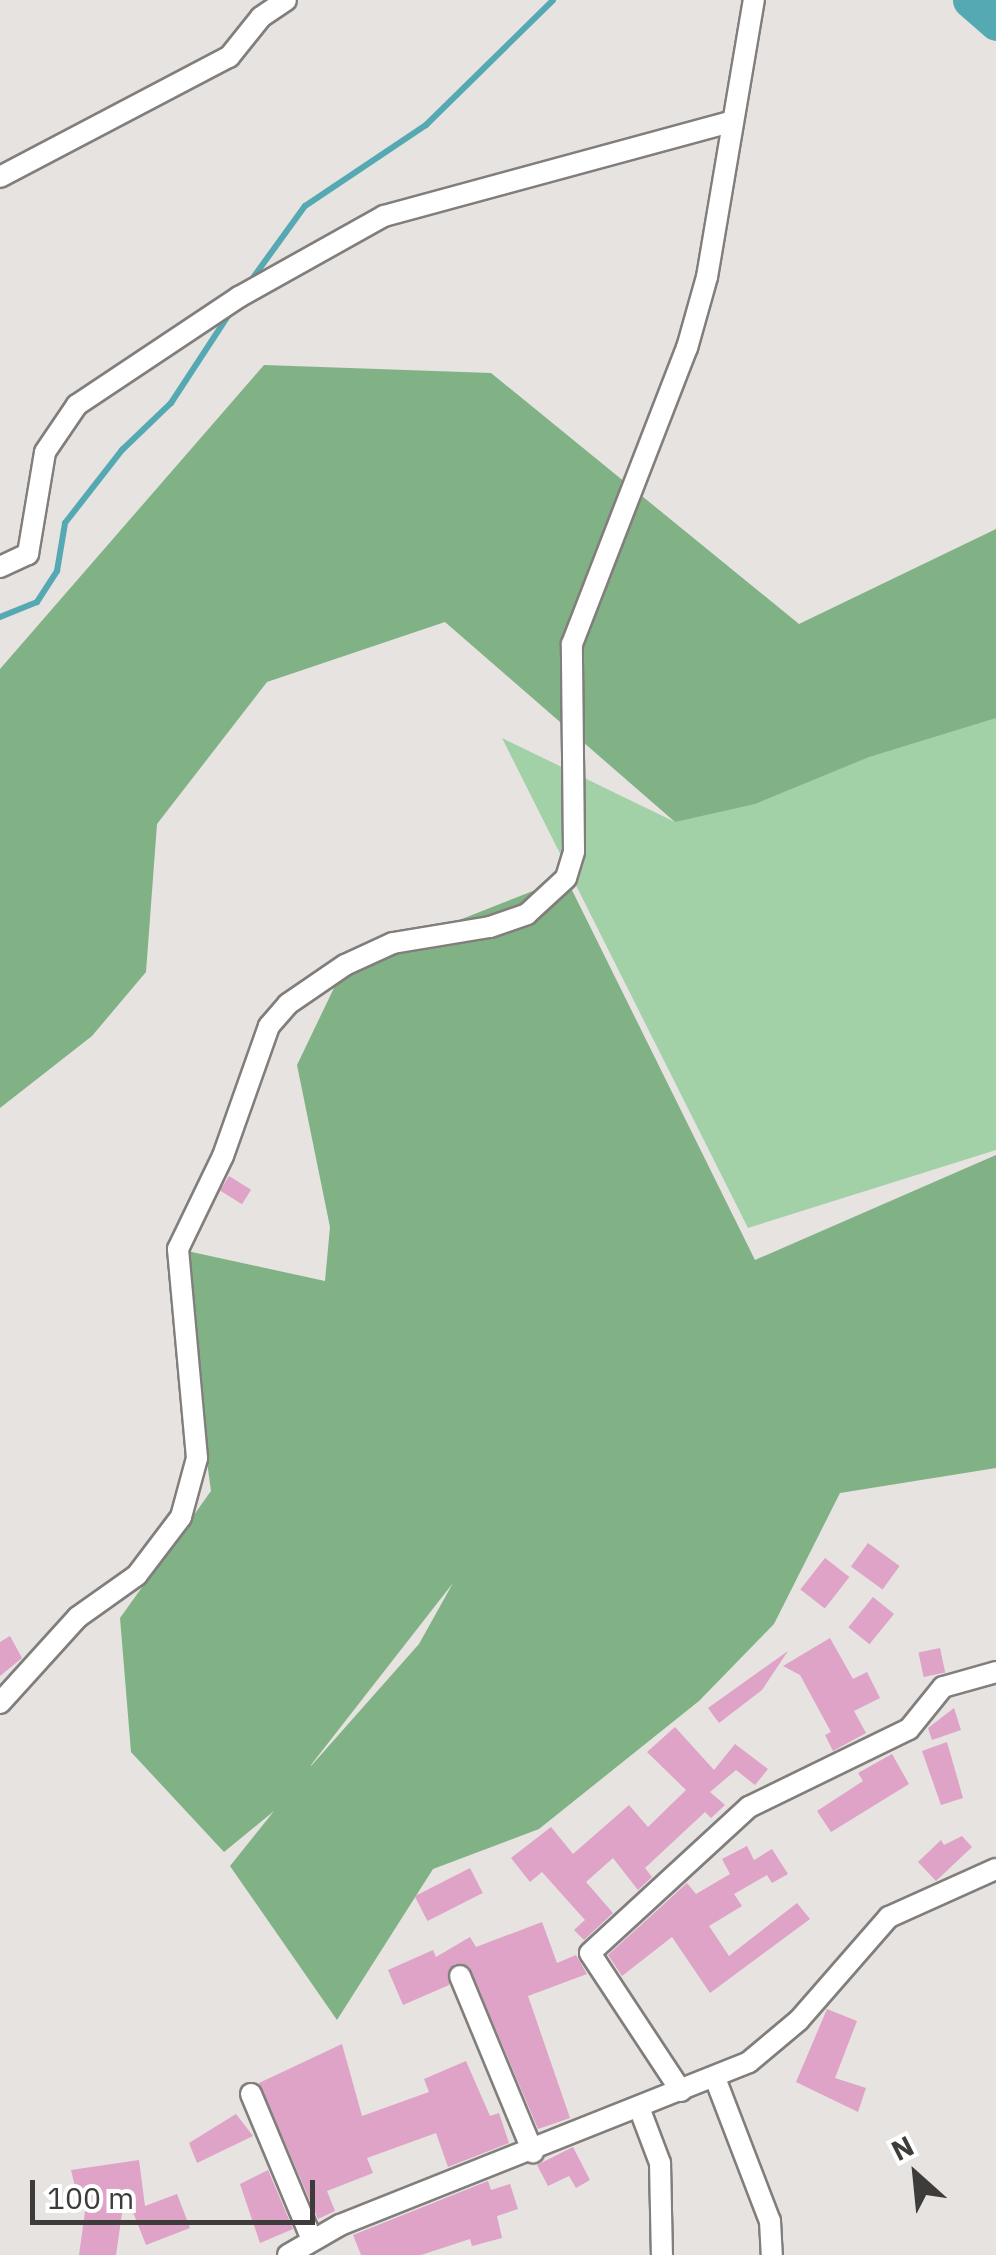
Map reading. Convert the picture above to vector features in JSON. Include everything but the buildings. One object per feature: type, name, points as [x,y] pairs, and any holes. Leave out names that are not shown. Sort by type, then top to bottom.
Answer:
[{"type":"street","points":[[0,177],[229,58],[260,16],[286,0]]},
{"type":"street","points":[[0,1704],[78,1617],[138,1575],[180,1517],[196,1458],[178,1249],[223,1156],[269,1026],[345,964],[393,943],[490,927],[527,914],[566,878],[574,851],[572,644],[687,348],[707,277],[754,0]]},
{"type":"street","points":[[0,567],[28,554],[45,452],[77,405],[238,296],[384,216],[732,122]]},
{"type":"street","points":[[681,2092],[590,1953],[749,1807],[909,1729],[943,1687],[996,1672]]},
{"type":"street","points":[[288,2255],[312,2240],[715,2078],[782,2036],[889,1918],[996,1870]]},
{"type":"street","points":[[460,1976],[534,2152]]},
{"type":"street","points":[[715,2078],[770,2221],[772,2255]]},
{"type":"street","points":[[251,2094],[312,2240]]},
{"type":"street","points":[[640,2110],[660,2163],[662,2255]]},
{"type":"green space","points":[[264,365],[491,373],[799,624],[996,529],[996,718],[869,757],[755,804],[675,822],[445,622],[267,682],[157,824],[146,972],[92,1036],[0,1108],[0,669]]},
{"type":"green space","points":[[996,704],[996,1150],[748,1228],[502,738],[675,822]]},
{"type":"green space","points":[[566,878],[755,1260],[996,1155],[996,1468],[840,1493],[774,1624],[699,1701],[539,1829],[433,1869],[337,2020],[230,1866],[274,1811],[224,1852],[131,1752],[120,1618],[211,1491],[178,1249],[325,1281],[330,1227],[297,1065],[345,965]],"holes":[[[453,1583],[419,1644],[311,1766]]]},
{"type":"waterway","points":[[247,286],[305,206],[426,125],[553,0]]},
{"type":"waterway","points":[[970,0],[996,23]]},
{"type":"waterway","points":[[0,617],[37,602],[57,571],[65,523],[122,450],[171,403],[230,313]]}]
